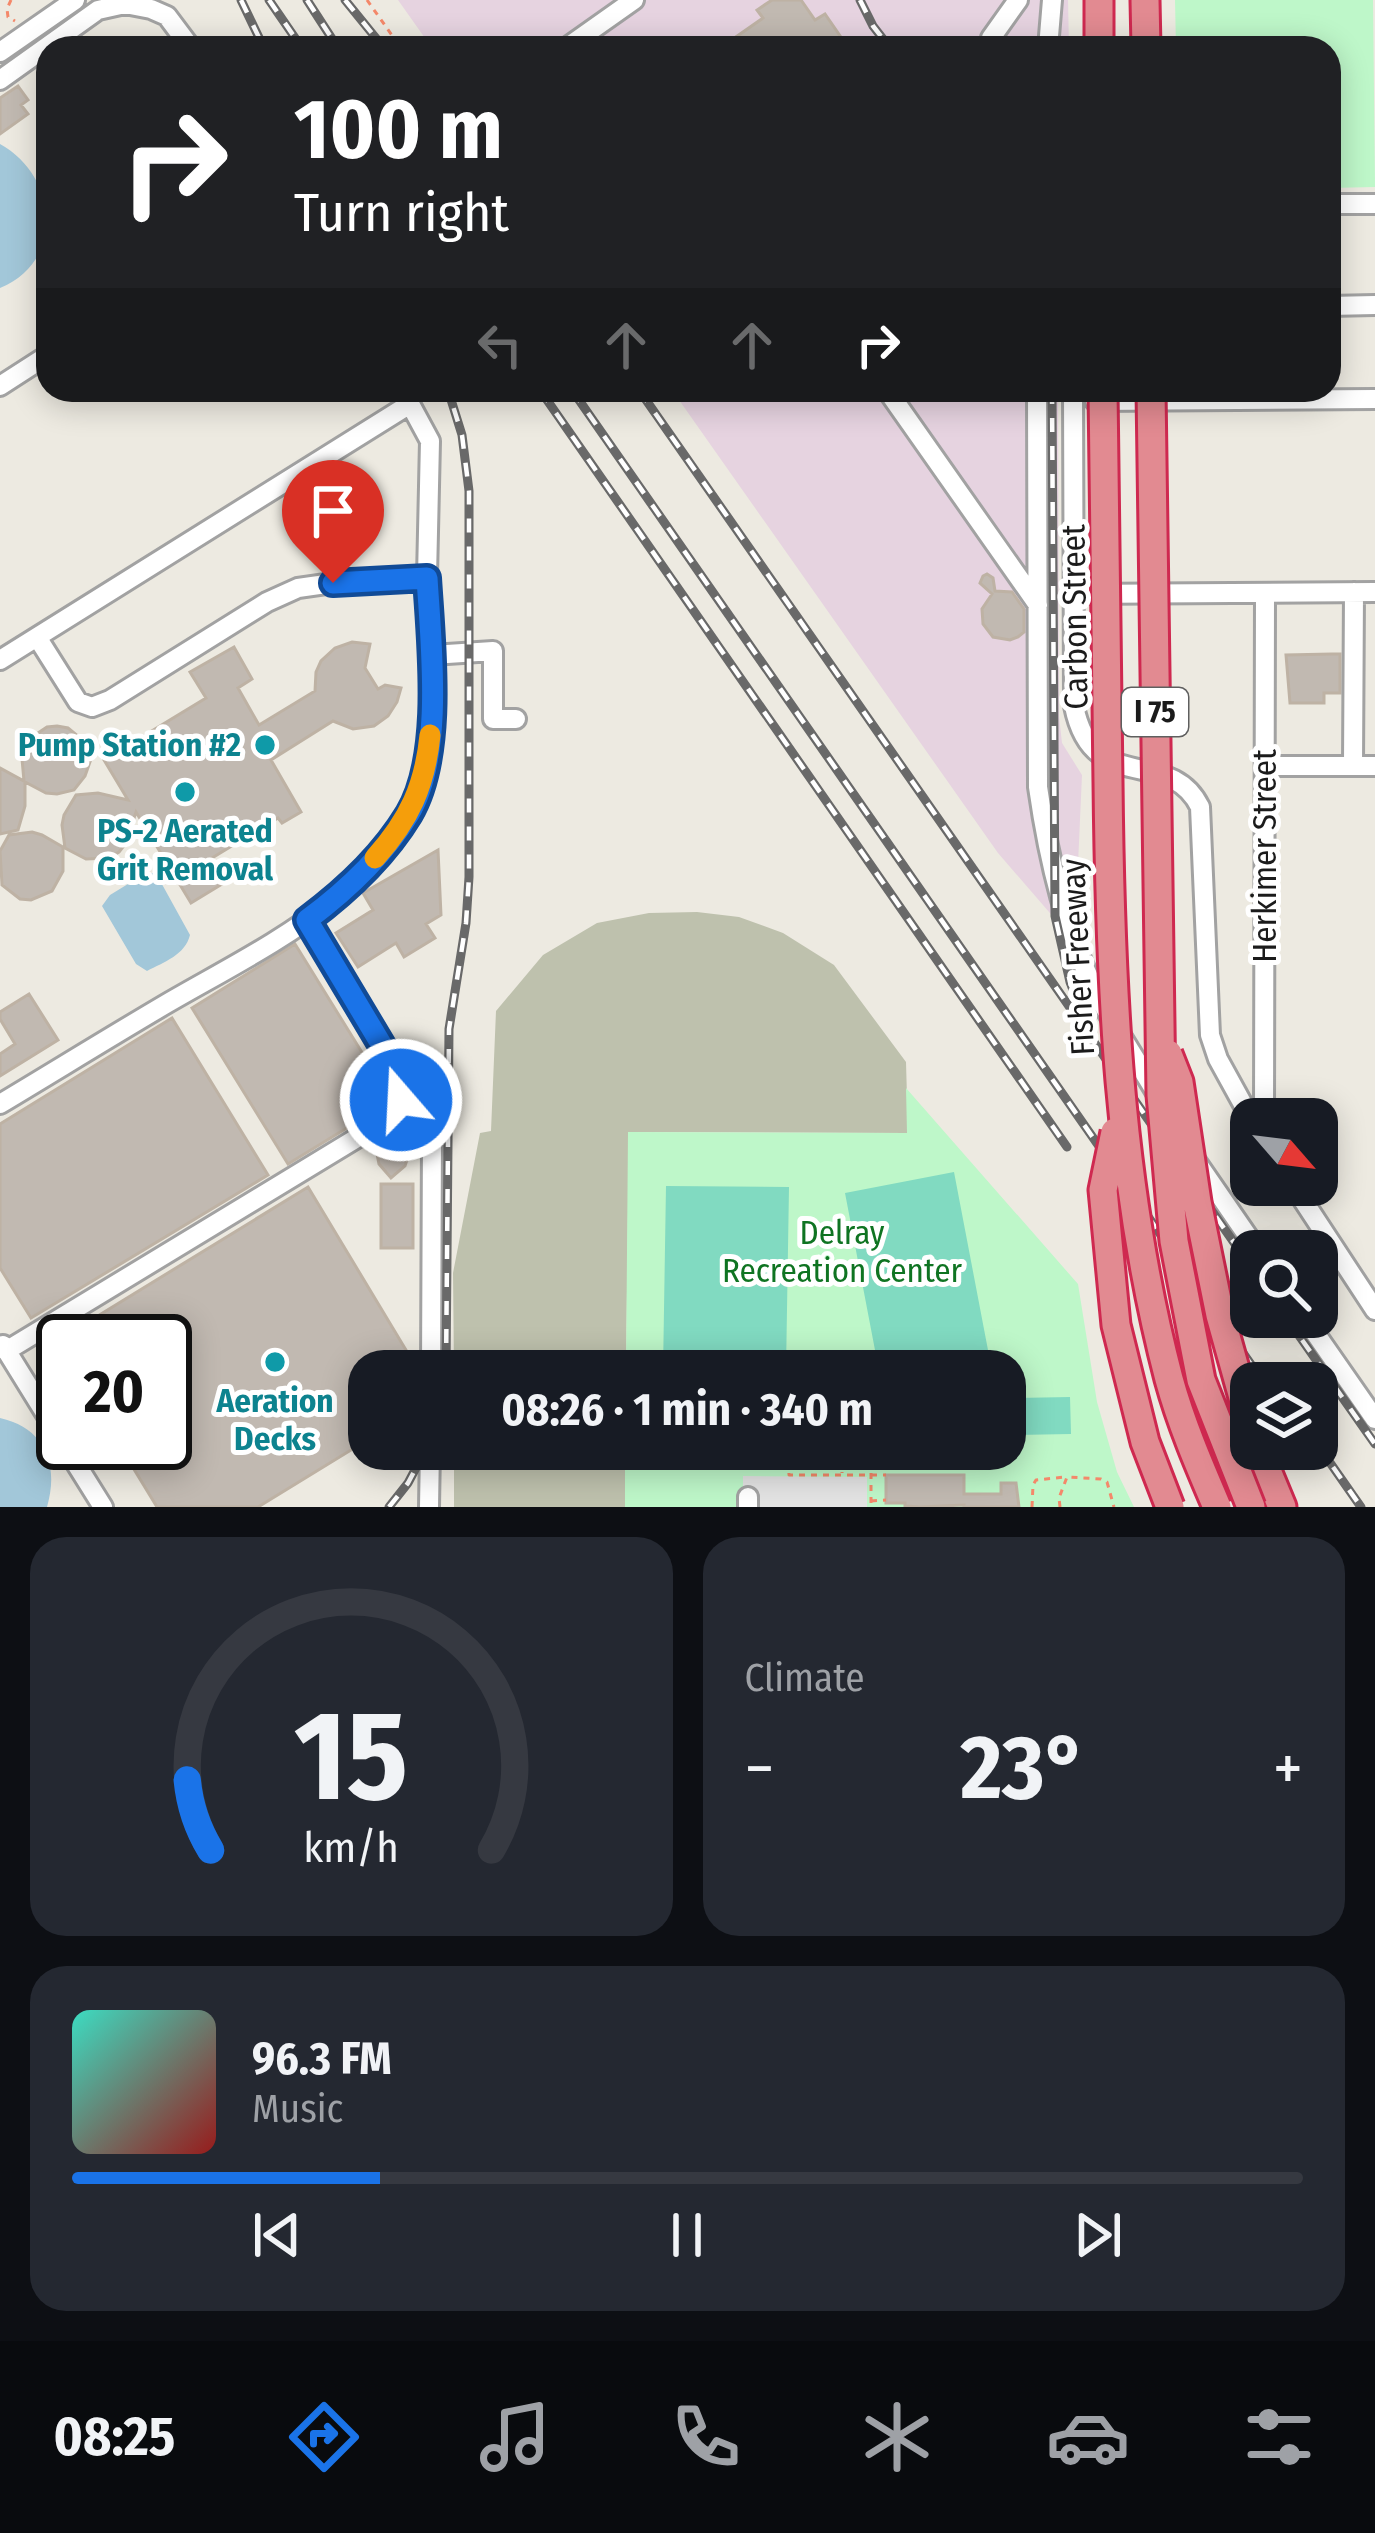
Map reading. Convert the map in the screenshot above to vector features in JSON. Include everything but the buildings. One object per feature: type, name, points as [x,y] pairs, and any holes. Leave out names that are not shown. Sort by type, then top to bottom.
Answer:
[{"type":"highway","points":[[1099,0],[1100,36]]},
{"type":"highway","points":[[1145,0],[1146,36]]},
{"type":"highway","name":"Fisher Freeway","points":[[1103,402],[1109,928],[1134,1219],[1169,1381],[1217,1507]]},
{"type":"highway","name":"I 75","points":[[1151,402],[1161,1095],[1174,1241],[1202,1380],[1251,1507]]},
{"type":"highway","points":[[1160,1033],[1179,1082],[1197,1202],[1233,1362]]},
{"type":"highway","points":[[1122,1099],[1103,1190],[1116,1325],[1145,1442],[1170,1507]]},
{"type":"highway","points":[[1267,1470],[1282,1507]]},
{"type":"street","points":[[0,52],[75,0]]},
{"type":"street","points":[[993,36],[1018,0]]},
{"type":"street","points":[[1049,36],[1052,0]]},
{"type":"street","points":[[581,36],[625,2]]},
{"type":"street","points":[[62,36],[98,10],[125,4],[166,16],[183,36]]},
{"type":"street","points":[[0,80],[36,54]]},
{"type":"street","points":[[1341,204],[1375,204]]},
{"type":"street","points":[[1341,306],[1375,305]]},
{"type":"street","points":[[0,386],[36,363]]},
{"type":"street","points":[[1341,399],[1375,400]]},
{"type":"street","points":[[0,660],[397,402]]},
{"type":"street","points":[[0,1104],[307,920],[345,891],[386,847],[411,811],[430,740],[432,655],[427,578],[430,441],[408,402]]},
{"type":"street","points":[[895,402],[1037,605]]},
{"type":"street","points":[[1037,402],[1038,787],[1045,830],[1092,983],[1202,1170],[1243,1230]]},
{"type":"street","name":"Carbon Street","points":[[1072,402],[1074,706],[1082,737],[1098,754],[1117,764],[1178,780],[1200,807],[1210,1035],[1240,1098]]},
{"type":"street","points":[[37,637],[78,702],[92,707],[298,588],[427,578]]},
{"type":"street","points":[[1073,594],[1365,592],[1353,766]]},
{"type":"street","name":"Herkimer Street","points":[[1264,1098],[1265,593]]},
{"type":"street","points":[[432,655],[494,651],[493,719],[516,719]]},
{"type":"street","points":[[1265,766],[1375,766]]},
{"type":"street","points":[[4,1347],[375,1126],[398,1106],[403,1090],[399,1074],[307,920]]},
{"type":"street","points":[[430,1350],[432,1137]]},
{"type":"street","points":[[1307,1206],[1375,1310]]},
{"type":"street","points":[[1319,1338],[1375,1419]]},
{"type":"street","points":[[0,1373],[4,1347]]},
{"type":"street","points":[[4,1347],[36,1399]]},
{"type":"street","points":[[80,1470],[103,1507]]},
{"type":"street","points":[[429,1507],[430,1470]]},
{"type":"street","points":[[78,1507],[86,1479]]},
{"type":"path","points":[[8,17],[11,0]]},
{"type":"path","points":[[367,0],[392,36]]},
{"type":"path","points":[[0,19],[8,17],[34,29]]},
{"type":"path","points":[[789,1470],[789,1475],[886,1475]]},
{"type":"path","points":[[842,1470],[842,1475]]},
{"type":"path","points":[[871,1470],[871,1504],[886,1500]]},
{"type":"path","points":[[1060,1507],[1067,1477]]},
{"type":"path","points":[[1032,1507],[1036,1480],[1067,1477],[1107,1482],[1114,1507]]},
{"type":"shaded area","points":[[398,0],[1068,0],[1069,36],[424,36]]},
{"type":"shaded area","points":[[680,402],[1058,402],[1059,716],[1062,743],[1082,775],[1076,909],[1068,934],[998,853]]},
{"type":"shaded area","points":[[649,913],[739,917],[783,933],[834,965],[906,1062],[908,1133],[629,1132],[626,1350],[454,1350],[453,1273],[480,1133],[491,1131],[496,1011],[543,955],[597,923]]},
{"type":"shaded area","points":[[454,1470],[625,1470],[625,1507],[454,1507]]},
{"type":"shaded area","points":[[743,1476],[867,1477],[867,1507],[743,1507]]},
{"type":"green space","points":[[1175,0],[1373,0],[1375,187],[1341,188],[1341,36],[1176,36]]},
{"type":"green space","name":"Delray Recreation Center","points":[[906,1088],[1078,1284],[1097,1402],[1117,1472],[1134,1507],[625,1507],[625,1470],[1026,1470],[1026,1350],[626,1350],[628,1132],[907,1133]]},
{"type":"green space","points":[[954,1172],[988,1350],[875,1350],[845,1193]]},
{"type":"green space","points":[[666,1186],[789,1187],[786,1350],[663,1350]]},
{"type":"green space","points":[[1070,1397],[1071,1434],[1026,1435],[1026,1398]]},
{"type":"water","points":[[0,144],[19,158],[36,181],[36,259],[0,288]]},
{"type":"water","points":[[146,873],[158,877],[190,935],[179,953],[147,971],[136,964],[102,906],[110,895]]},
{"type":"water","points":[[0,1418],[36,1438],[36,1470],[50,1470],[51,1477],[47,1507],[0,1507]]},
{"type":"railway","points":[[241,0],[258,36]]},
{"type":"railway","points":[[269,0],[294,36]]},
{"type":"railway","points":[[307,0],[330,36]]},
{"type":"railway","points":[[345,0],[374,36]]},
{"type":"railway","points":[[860,0],[881,36]]},
{"type":"railway","points":[[446,1350],[449,1029],[469,877],[469,491],[462,435],[452,402]]},
{"type":"railway","points":[[548,402],[1067,1147]]},
{"type":"railway","points":[[580,402],[1249,1362]]},
{"type":"railway","points":[[647,402],[1230,1237]]},
{"type":"railway","points":[[1052,402],[1055,916],[1079,1005]]},
{"type":"railway","points":[[1301,1338],[1375,1444]]},
{"type":"railway","points":[[389,1507],[415,1470]]},
{"type":"railway","points":[[1335,1470],[1361,1507]]},
{"type":"slow traffic","points":[[375,858],[411,811],[430,735]]},
{"type":"place","name":"Pump Station #2","points":[[265,745]]},
{"type":"place","name":"PS-2 Aerated Grit Removal","points":[[185,792]]},
{"type":"place","name":"Aeration Decks","points":[[275,1362]]},
{"type":"route","points":[[333,583],[427,578],[430,740],[411,811],[386,847],[345,891],[307,920],[399,1074],[401,1100]]}]
